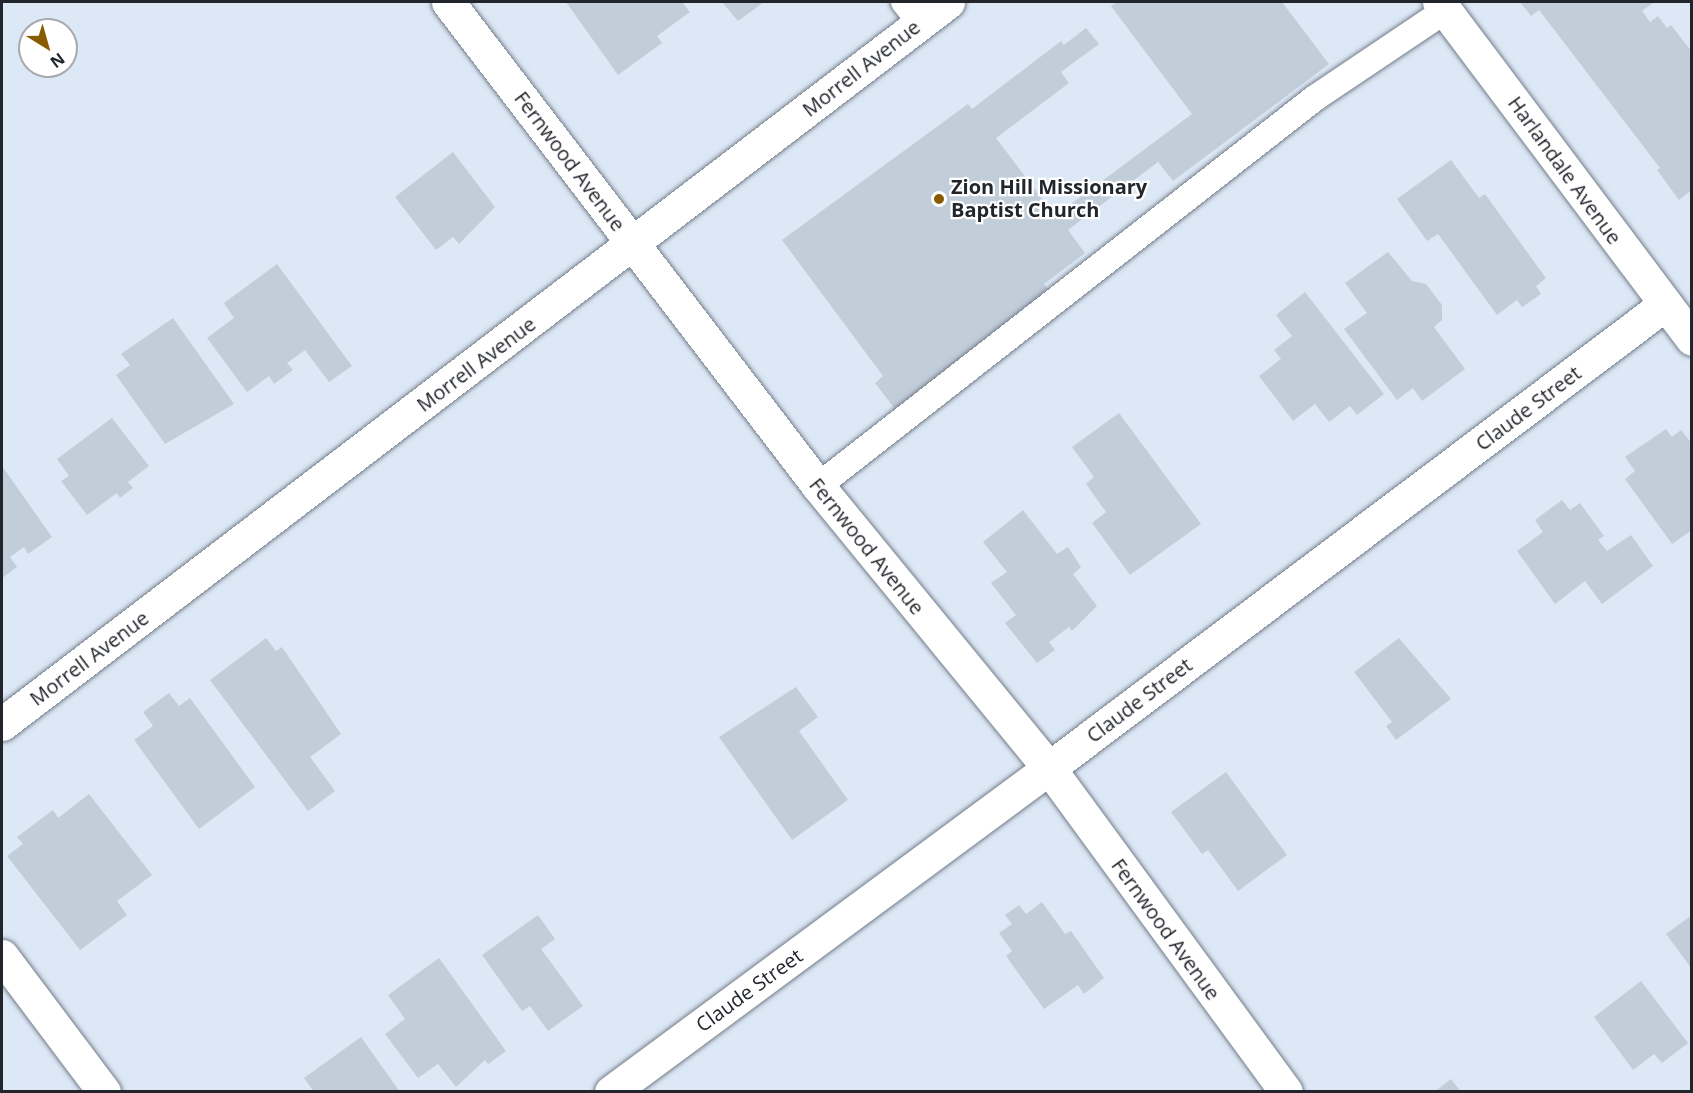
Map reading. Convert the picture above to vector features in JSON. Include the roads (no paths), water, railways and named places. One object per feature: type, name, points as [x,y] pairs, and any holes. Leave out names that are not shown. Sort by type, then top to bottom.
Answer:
[{"type":"street","name":"Fernwood Avenue","points":[[448,2],[818,486],[1048,768],[1286,1092]]},
{"type":"street","name":"Morrell Avenue","points":[[2,724],[634,244],[913,12],[948,2]]},
{"type":"street","name":"Harlandale Avenue","points":[[1442,6],[1664,305],[1692,339]]},
{"type":"street","name":"Claude Street","points":[[611,1092],[1048,768],[1664,305]]},
{"type":"street","points":[[2,956],[104,1092]]},
{"type":"lane","points":[[818,486],[1315,98],[1442,6]]},
{"type":"place","name":"Zion Hill Missionary Baptist Church","points":[[939,199]]}]
